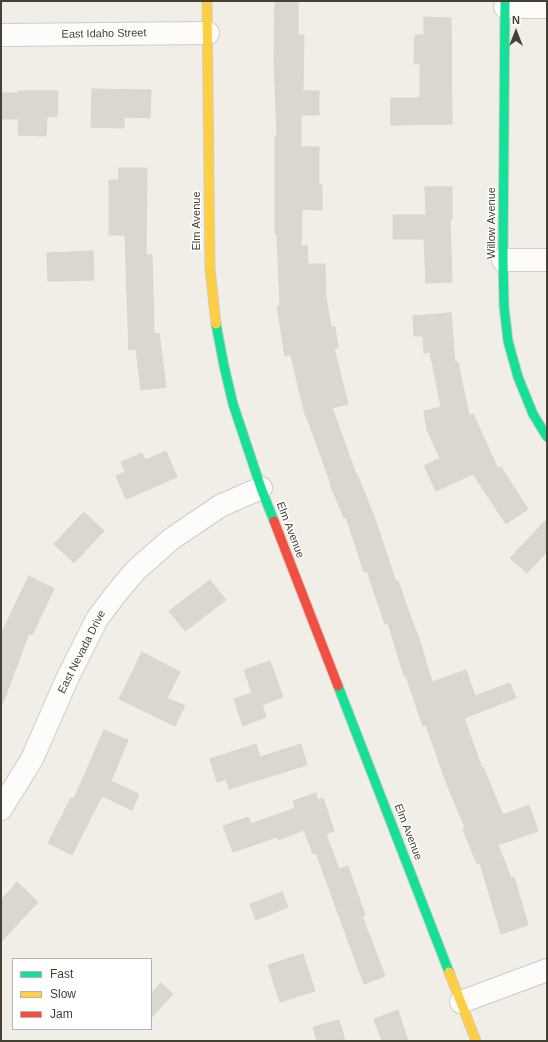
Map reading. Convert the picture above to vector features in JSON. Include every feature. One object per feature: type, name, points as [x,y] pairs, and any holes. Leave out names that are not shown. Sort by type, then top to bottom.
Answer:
[{"type":"street","name":"Elm Avenue","points":[[208,1],[210,269],[216,325],[233,404],[261,488],[476,1041]]},
{"type":"street","points":[[505,4],[547,7]]},
{"type":"street","name":"Willow Avenue","points":[[505,4],[504,306],[508,341],[518,377],[533,414],[547,437]]},
{"type":"street","name":"East Idaho Street","points":[[1,35],[208,33]]},
{"type":"street","points":[[503,260],[547,260]]},
{"type":"street","name":"East Nevada Drive","points":[[1,809],[32,759],[67,679],[97,619],[115,594],[135,571],[170,540],[220,506],[261,488]]},
{"type":"street","points":[[461,1002],[547,970]]},
{"type":"building","points":[[275,1],[298,1],[298,35],[304,35],[303,91],[319,91],[319,115],[301,115],[301,147],[319,147],[319,185],[322,185],[322,210],[302,209],[301,246],[307,245],[308,264],[325,264],[326,297],[331,327],[335,327],[338,348],[334,348],[348,404],[332,408],[356,474],[375,519],[396,582],[398,581],[417,632],[432,682],[466,670],[475,696],[510,683],[516,698],[464,718],[482,768],[483,767],[503,815],[529,805],[538,831],[498,845],[511,878],[514,877],[528,925],[501,934],[480,863],[477,864],[463,829],[465,828],[446,782],[426,725],[423,726],[406,676],[404,676],[388,623],[385,624],[367,571],[364,572],[346,517],[344,518],[330,484],[305,415],[291,355],[285,356],[277,306],[280,306],[277,234],[275,234],[275,136],[277,136],[274,59]]},
{"type":"building","points":[[424,17],[451,18],[452,124],[391,125],[391,98],[420,98],[420,64],[414,64],[415,35],[424,35]]},
{"type":"building","points":[[92,89],[151,90],[150,118],[124,117],[124,128],[91,127]]},
{"type":"building","points":[[19,91],[58,91],[57,117],[47,116],[46,136],[18,135],[19,119],[1,119],[1,93],[19,93]]},
{"type":"building","points":[[119,168],[147,168],[146,255],[152,255],[154,334],[159,333],[166,387],[141,390],[136,349],[129,350],[125,235],[109,235],[109,180],[119,180]]},
{"type":"building","points":[[425,187],[452,187],[452,219],[450,219],[452,282],[426,283],[424,239],[393,239],[393,215],[426,215]]},
{"type":"building","points":[[93,251],[94,280],[48,281],[47,253]]},
{"type":"building","points":[[451,313],[455,362],[458,362],[469,416],[473,414],[498,469],[501,467],[528,509],[506,524],[473,474],[436,491],[424,466],[440,458],[427,430],[424,411],[441,407],[430,352],[424,353],[423,336],[414,336],[413,316]]},
{"type":"building","points":[[166,451],[177,477],[126,499],[116,476],[125,472],[121,462],[142,453],[145,460]]},
{"type":"building","points":[[84,512],[104,531],[74,563],[54,544]]},
{"type":"building","points":[[547,519],[547,552],[527,573],[510,558]]},
{"type":"building","points":[[29,576],[54,589],[32,635],[29,633],[3,703],[1,703],[1,634]]},
{"type":"building","points":[[210,580],[226,600],[185,631],[169,611]]},
{"type":"building","points":[[142,652],[180,672],[167,698],[185,706],[175,726],[119,699]]},
{"type":"building","points":[[270,661],[283,697],[262,705],[266,717],[243,726],[234,699],[252,693],[244,670]]},
{"type":"building","points":[[104,730],[128,740],[111,781],[139,794],[132,810],[102,796],[72,855],[48,843],[71,798],[74,799]]},
{"type":"building","points":[[256,744],[260,757],[301,744],[307,765],[229,789],[226,779],[217,782],[210,759]]},
{"type":"building","points":[[316,793],[318,800],[323,798],[334,831],[326,834],[339,869],[348,866],[365,915],[362,916],[385,976],[364,984],[316,853],[313,854],[304,830],[278,840],[277,837],[233,852],[223,826],[248,817],[251,824],[295,808],[293,801]]},
{"type":"building","points":[[17,882],[38,902],[1,942],[1,900]]},
{"type":"building","points":[[282,892],[288,907],[256,920],[250,904]]},
{"type":"building","points":[[303,954],[315,991],[280,1002],[268,965]]},
{"type":"building","points":[[161,983],[173,994],[152,1017],[152,993]]},
{"type":"building","points":[[398,1010],[408,1041],[382,1041],[374,1019]]},
{"type":"building","points":[[339,1020],[345,1041],[317,1041],[313,1027]]},
{"type":"traffic: fast","points":[[505,1],[504,306],[508,341],[518,377],[533,414],[547,437]]},
{"type":"traffic: fast","points":[[216,324],[233,404],[261,488],[274,521]]},
{"type":"traffic: fast","points":[[338,686],[449,972]]},
{"type":"traffic: slow","points":[[207,1],[210,269],[216,324]]},
{"type":"traffic: slow","points":[[449,972],[476,1041]]},
{"type":"traffic: jam","points":[[274,521],[338,686]]}]
